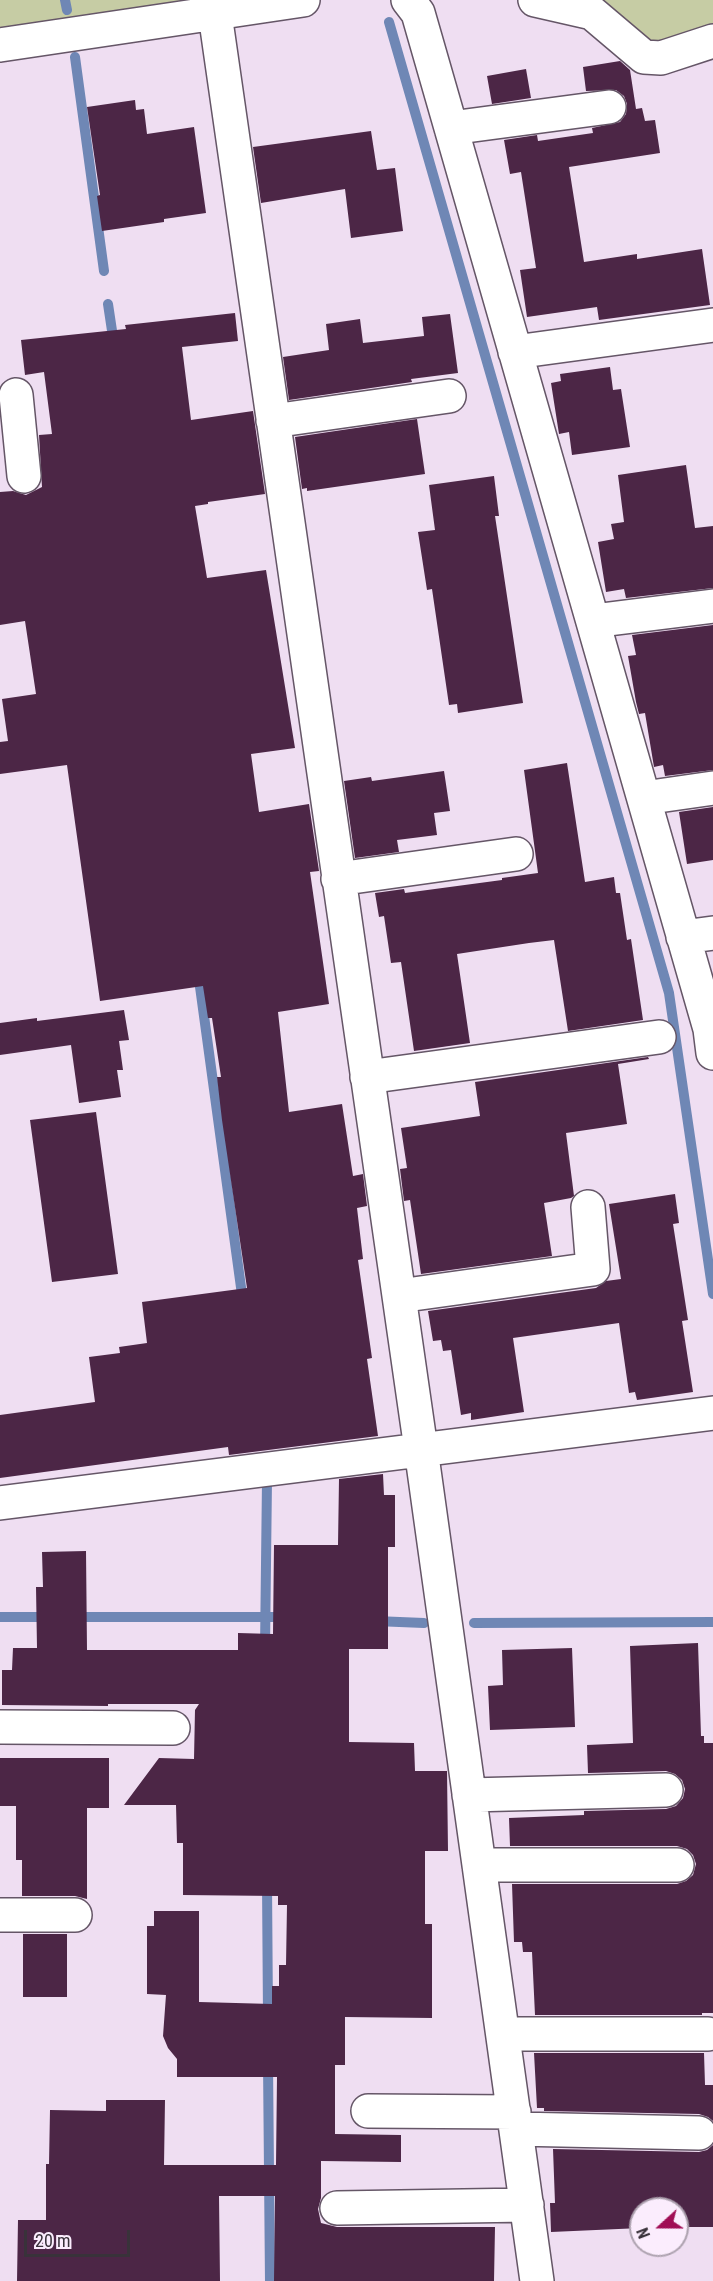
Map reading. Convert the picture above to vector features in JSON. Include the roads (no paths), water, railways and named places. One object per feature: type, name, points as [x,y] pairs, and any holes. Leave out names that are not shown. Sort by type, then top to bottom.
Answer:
[{"type":"street","points":[[0,45],[303,0]]},
{"type":"street","points":[[408,0],[418,13],[644,798],[698,935],[713,1053]]},
{"type":"street","points":[[535,0],[590,7],[644,57],[661,58],[713,41]]},
{"type":"street","points":[[215,14],[421,1449],[537,2281]]},
{"type":"street","points":[[451,128],[609,107]]},
{"type":"street","points":[[515,352],[713,325]]},
{"type":"street","points":[[16,395],[10,439],[24,476]]},
{"type":"street","points":[[273,421],[449,396]]},
{"type":"street","points":[[593,621],[713,606]]},
{"type":"street","points":[[644,798],[713,788]]},
{"type":"street","points":[[338,879],[516,854]]},
{"type":"street","points":[[367,1077],[659,1037]]},
{"type":"street","points":[[399,1296],[593,1269],[588,1207]]},
{"type":"street","points":[[0,1503],[713,1413]]},
{"type":"street","points":[[0,1727],[173,1728]]},
{"type":"street","points":[[469,1795],[666,1790]]},
{"type":"street","points":[[479,1865],[677,1864]]},
{"type":"street","points":[[0,1915],[75,1915]]},
{"type":"street","points":[[503,2034],[708,2034]]},
{"type":"street","points":[[368,2111],[699,2133]]},
{"type":"street","points":[[337,2208],[527,2205]]},
{"type":"waterway","points":[[65,0],[67,10]]},
{"type":"waterway","points":[[389,22],[669,993],[713,1294]]},
{"type":"waterway","points":[[75,57],[104,271]]},
{"type":"waterway","points":[[108,304],[114,344]]},
{"type":"waterway","points":[[198,972],[243,1302]]},
{"type":"waterway","points":[[265,1648],[267,1480]]},
{"type":"waterway","points":[[0,1617],[51,1617]]},
{"type":"waterway","points":[[72,1617],[288,1617]]},
{"type":"waterway","points":[[375,1621],[424,1623]]},
{"type":"waterway","points":[[474,1623],[713,1622]]},
{"type":"waterway","points":[[267,1882],[268,2017]]},
{"type":"waterway","points":[[268,2062],[270,2281]]}]
